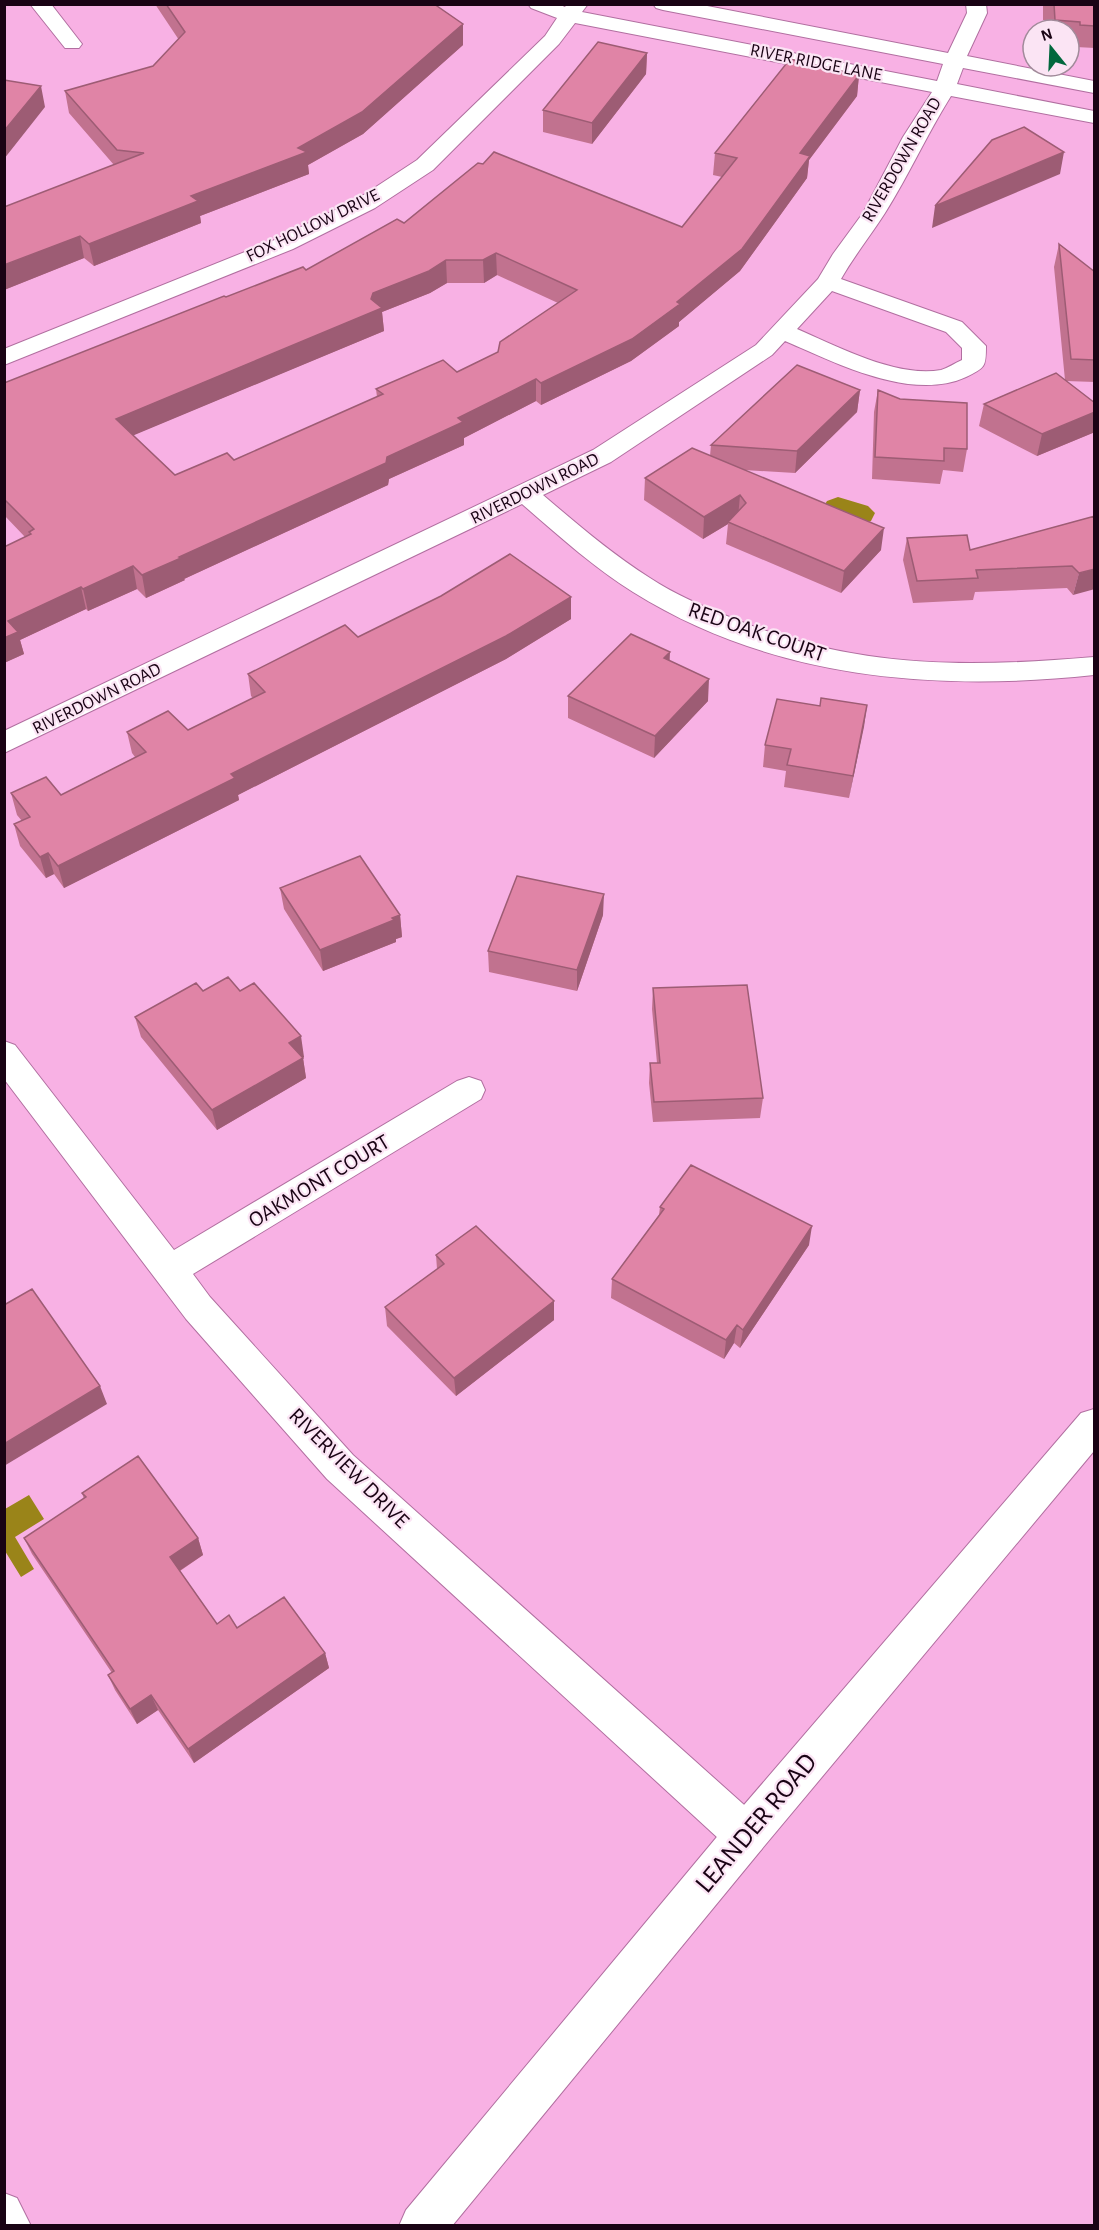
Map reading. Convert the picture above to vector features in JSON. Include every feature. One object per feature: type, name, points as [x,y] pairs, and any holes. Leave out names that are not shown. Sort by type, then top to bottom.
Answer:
[{"type":"street","points":[[40,4],[72,44]]},
{"type":"street","name":"RIVER RIDGE LANE","points":[[538,4],[1095,117]]},
{"type":"street","name":"RIVER RIDGE LANE","points":[[663,4],[1095,87]]},
{"type":"street","name":"RIVERDOWN ROAD","points":[[4,743],[526,494],[612,450],[764,350],[828,282],[878,205],[914,137],[945,88],[977,13],[976,4]]},
{"type":"street","name":"FOX HOLLOW DRIVE","points":[[4,358],[285,244],[367,202],[425,165],[552,40],[574,10]]},
{"type":"street","points":[[781,331],[853,360],[903,376],[942,377],[974,363],[974,346],[954,327],[828,282]]},
{"type":"street","name":"RED OAK COURT","points":[[526,494],[606,561],[659,595],[721,624],[789,648],[861,666],[954,673],[1017,673],[1095,666]]},
{"type":"street","name":"RIVERVIEW DRIVE","points":[[4,1054],[198,1308],[340,1467],[746,1835]]},
{"type":"street","name":"OAKMONT COURT","points":[[169,1271],[469,1090]]},
{"type":"street","name":"LEANDER ROAD","points":[[422,2226],[746,1835],[1095,1425]]},
{"type":"lane","points":[[4,2211],[13,2226]]},
{"type":"shaded area","points":[[838,497],[868,506],[875,513],[871,521],[858,526],[824,506],[827,501]]},
{"type":"shaded area","points":[[29,1495],[44,1519],[15,1537],[34,1569],[21,1577],[5,1551],[5,1509]]},
{"type":"building","points":[[166,4],[434,4],[463,24],[362,112],[298,148],[307,152],[191,196],[198,201],[89,244],[80,236],[4,265],[4,207],[144,153],[117,150],[65,91],[153,66],[185,32]]},
{"type":"building","points":[[1054,4],[1095,4],[1095,26],[1081,25],[1081,18],[1055,18]]},
{"type":"building","points":[[598,42],[647,53],[592,123],[543,110]]},
{"type":"building","points":[[790,59],[859,75],[800,153],[810,156],[742,249],[677,302],[680,304],[632,339],[541,383],[536,379],[458,418],[463,422],[387,457],[386,463],[179,557],[181,558],[142,575],[133,566],[8,621],[18,632],[4,638],[4,547],[31,534],[29,532],[34,529],[4,499],[4,383],[224,296],[303,267],[306,270],[397,219],[404,223],[478,163],[483,164],[494,152],[682,227],[737,158],[715,153]],"holes":[[[496,253],[577,290],[500,342],[498,352],[457,372],[443,360],[376,389],[383,394],[234,460],[227,453],[175,475],[116,419],[382,308],[371,299],[373,293],[429,271],[446,260],[483,260]]]},
{"type":"building","points":[[4,80],[41,86],[4,131]]},
{"type":"building","points":[[1024,127],[1064,152],[935,206],[992,140]]},
{"type":"building","points":[[1059,244],[1095,272],[1095,360],[1071,359]]},
{"type":"building","points":[[797,365],[860,390],[797,451],[711,445]]},
{"type":"building","points":[[1056,373],[1095,403],[1095,412],[1042,434],[984,404]]},
{"type":"building","points":[[878,390],[900,399],[967,403],[967,449],[944,448],[944,461],[875,457]]},
{"type":"building","points":[[692,448],[884,528],[844,571],[728,522],[746,503],[740,495],[704,517],[645,478]]},
{"type":"building","points":[[1095,516],[1095,569],[1079,573],[1072,566],[976,570],[978,578],[917,581],[907,538],[967,535],[970,550]]},
{"type":"building","points":[[510,554],[571,597],[506,636],[231,774],[235,778],[58,866],[48,853],[40,857],[14,824],[30,817],[11,793],[46,777],[61,795],[146,752],[127,732],[168,711],[188,730],[265,692],[248,674],[345,625],[358,637],[441,596]]},
{"type":"building","points":[[631,634],[670,652],[664,658],[709,679],[655,736],[568,696]]},
{"type":"building","points":[[821,698],[867,705],[853,776],[787,765],[791,749],[765,745],[777,699],[820,706]]},
{"type":"building","points":[[360,856],[400,915],[392,918],[394,920],[320,950],[280,888]]},
{"type":"building","points":[[517,876],[604,894],[577,970],[488,951]]},
{"type":"building","points":[[228,977],[240,991],[254,983],[301,1036],[289,1043],[303,1058],[212,1110],[135,1017],[196,983],[203,991]]},
{"type":"building","points":[[747,985],[763,1098],[654,1102],[650,1063],[660,1063],[653,988]]},
{"type":"building","points":[[691,1165],[812,1226],[743,1330],[737,1325],[726,1340],[612,1279],[664,1209],[660,1207]]},
{"type":"building","points":[[476,1226],[554,1301],[454,1378],[385,1307],[444,1264],[436,1255]]},
{"type":"building","points":[[32,1289],[100,1386],[4,1444],[4,1305]]},
{"type":"building","points":[[138,1456],[198,1538],[170,1557],[217,1624],[229,1615],[237,1628],[284,1597],[325,1653],[188,1749],[151,1695],[130,1709],[108,1675],[114,1671],[24,1538],[86,1497],[82,1493]]}]
